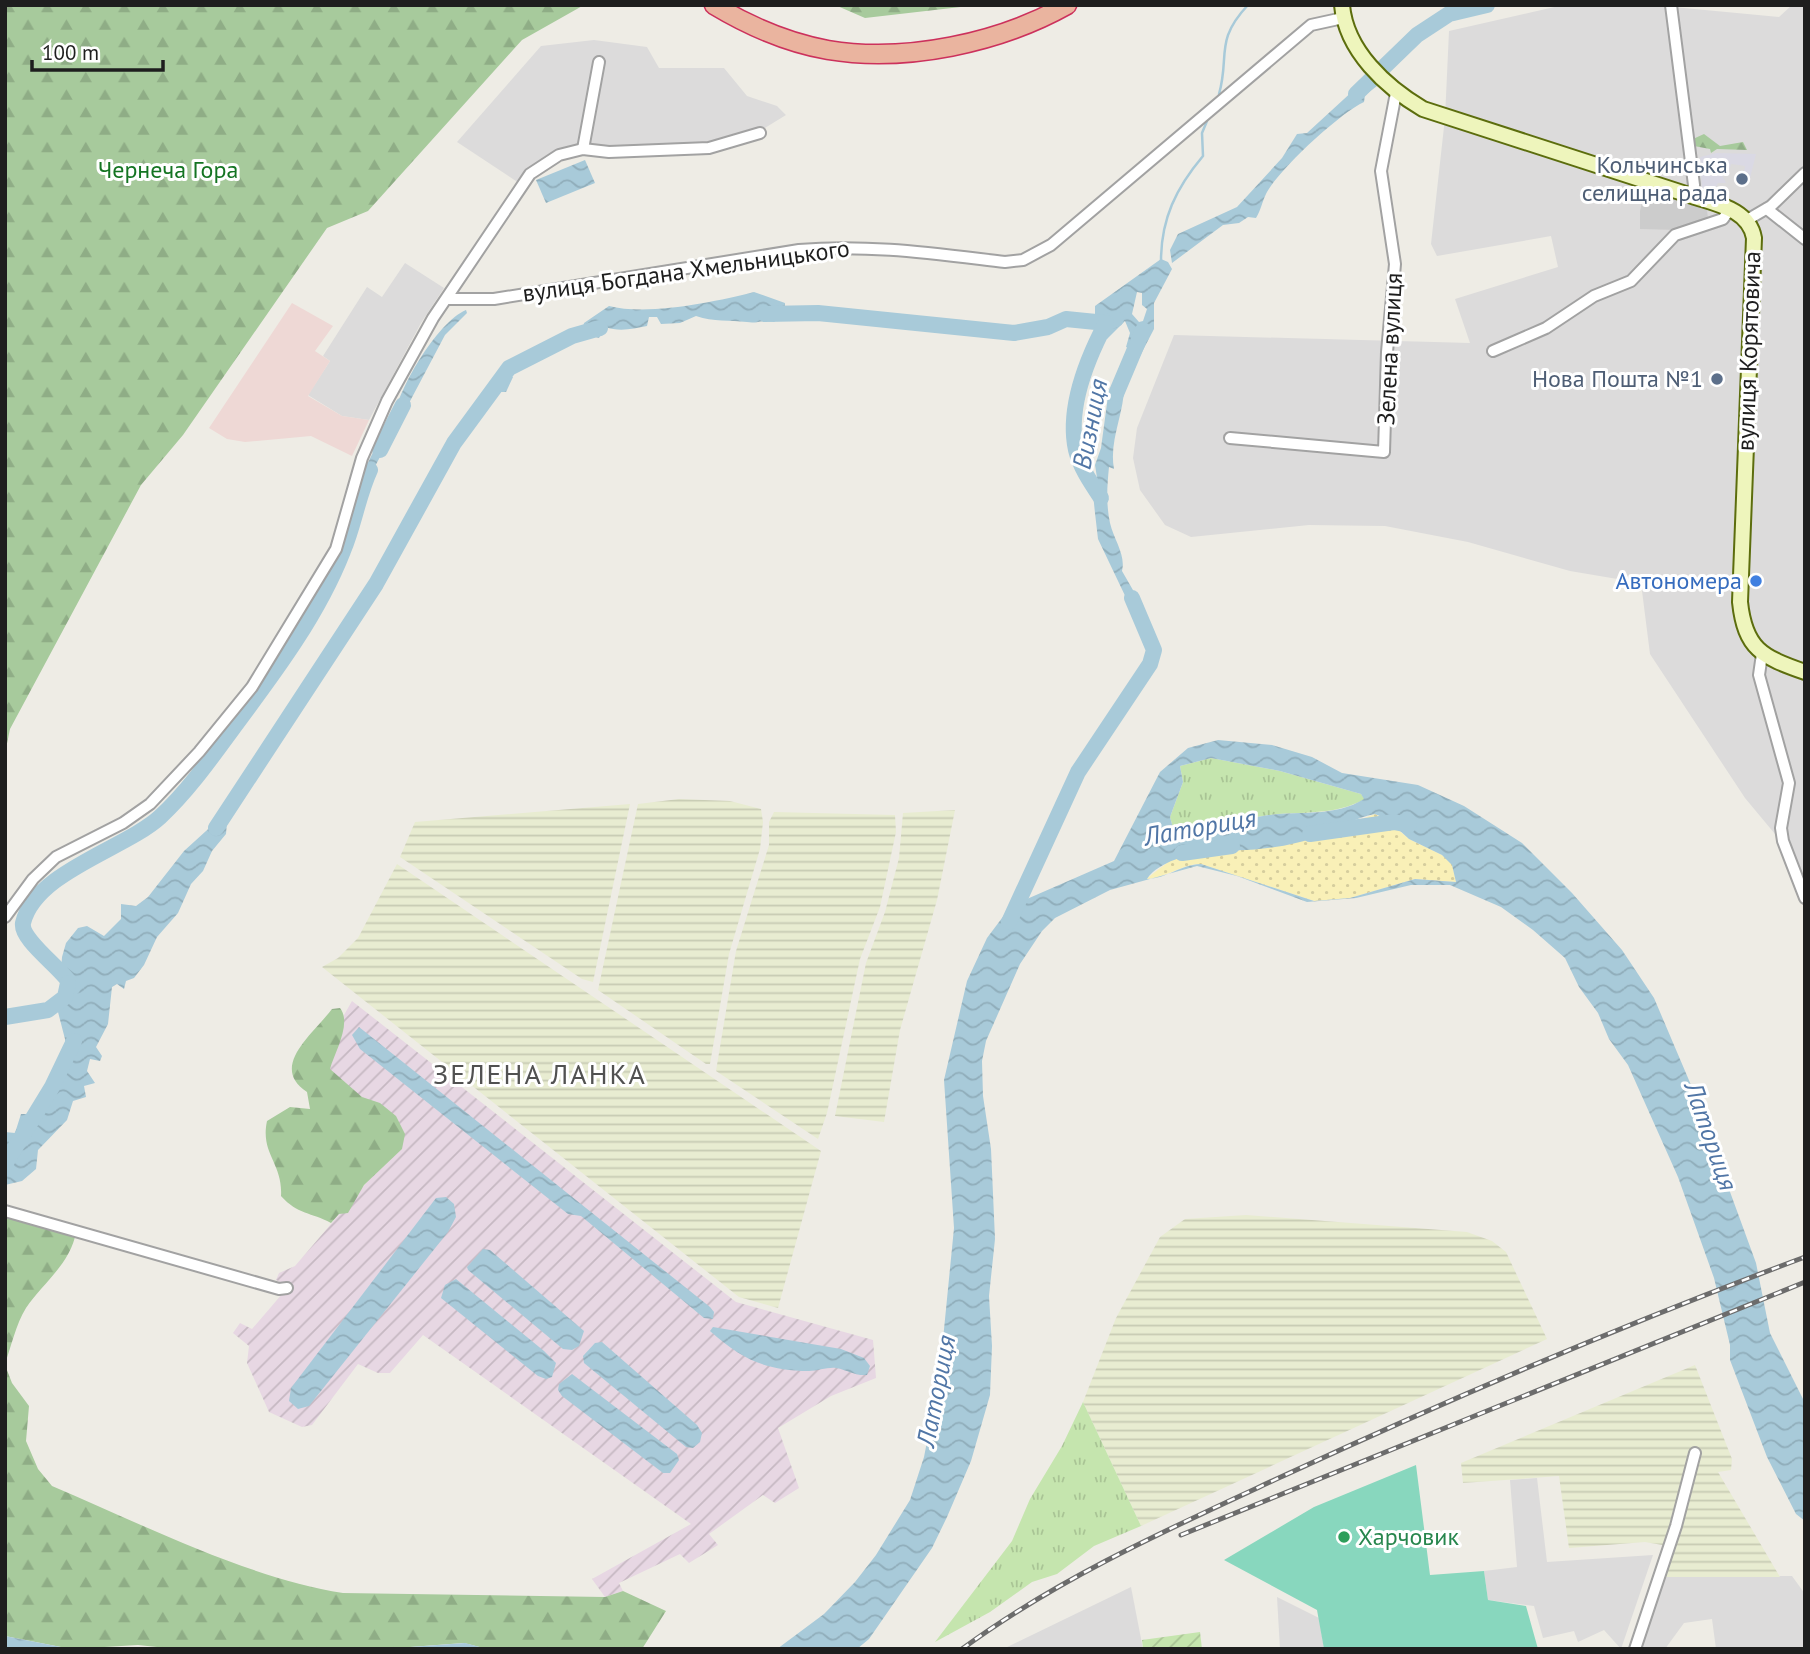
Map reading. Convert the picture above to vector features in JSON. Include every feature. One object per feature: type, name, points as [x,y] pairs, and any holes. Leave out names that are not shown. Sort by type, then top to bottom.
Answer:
[{"type":"highway","points":[[714,5],[744,23],[805,45],[866,53],[961,43],[1020,27],[1067,5]]},
{"type":"main road","name":"вулиця Корятовича","points":[[1342,12],[1365,59],[1396,93],[1454,121],[1692,196],[1730,209],[1747,220],[1754,238],[1740,602],[1743,628],[1762,654]]},
{"type":"main road","points":[[1762,654],[1805,673]]},
{"type":"street","points":[[1671,5],[1694,185],[1692,196]]},
{"type":"street","name":"вулиця Богдана Хмельницького","points":[[447,299],[494,299],[799,250],[841,246],[886,248],[1005,262],[1023,260],[1051,245],[1311,25],[1342,12]]},
{"type":"street","points":[[583,149],[600,62]]},
{"type":"street","name":"Зелена вулиця","points":[[1230,438],[1384,452],[1387,352],[1395,264],[1381,170],[1396,93]]},
{"type":"street","points":[[8,914],[33,879],[56,857],[124,823],[150,804],[199,752],[252,687],[336,549],[362,458],[375,427],[433,318],[530,174],[559,155],[583,149],[621,152],[709,148],[760,133]]},
{"type":"street","points":[[1747,220],[1767,209],[1805,173]]},
{"type":"street","points":[[1493,351],[1546,328],[1594,296],[1638,276],[1671,238],[1723,219],[1730,209]]},
{"type":"street","points":[[1767,209],[1805,239]]},
{"type":"street","points":[[1762,654],[1759,675],[1789,783],[1781,828],[1783,841],[1805,898]]},
{"type":"street","points":[[5,1211],[279,1289],[287,1288]]},
{"type":"street","points":[[1635,1649],[1676,1525],[1695,1453]]},
{"type":"shaded area","points":[[1563,5],[1652,5],[1779,17],[1792,5],[1805,5],[1805,898],[1785,846],[1745,798],[1650,654],[1641,583],[1570,571],[1468,542],[1385,526],[1309,525],[1191,537],[1165,525],[1140,490],[1133,458],[1137,428],[1174,335],[1470,343],[1455,299],[1558,267],[1551,236],[1437,256],[1431,244],[1445,118],[1449,31]]},
{"type":"shaded area","points":[[594,40],[647,47],[659,68],[724,68],[747,96],[777,106],[786,115],[760,131],[683,148],[576,145],[546,158],[519,183],[457,142],[541,46]]},
{"type":"shaded area","points":[[1716,153],[1756,154],[1750,178],[1743,177],[1745,166],[1731,164],[1729,170],[1719,169],[1726,183],[1718,183],[1715,189],[1725,191],[1724,195],[1702,188],[1700,157]]},
{"type":"shaded area","points":[[1645,189],[1701,204],[1707,209],[1708,220],[1678,230],[1640,229],[1640,211]]},
{"type":"shaded area","points":[[405,263],[444,288],[421,323],[369,420],[342,416],[308,395],[330,361],[323,356],[367,287],[382,297]]},
{"type":"shaded area","points":[[292,303],[333,326],[315,351],[330,361],[308,396],[342,416],[369,420],[352,456],[311,436],[245,442],[227,439],[209,428]]},
{"type":"shaded area","points":[[352,1001],[736,1302],[873,1340],[876,1378],[831,1396],[778,1428],[799,1488],[775,1503],[763,1495],[709,1534],[718,1545],[689,1563],[680,1554],[619,1583],[623,1591],[605,1597],[592,1579],[691,1524],[423,1335],[390,1373],[378,1373],[358,1364],[312,1425],[302,1427],[269,1412],[247,1363],[249,1346],[233,1333],[240,1323],[252,1329],[289,1286],[276,1280],[279,1273],[295,1266],[403,1140],[315,1066]]},
{"type":"shaded area","points":[[1537,1478],[1547,1562],[1653,1555],[1621,1649],[1604,1630],[1578,1642],[1574,1631],[1543,1638],[1534,1606],[1488,1600],[1484,1571],[1517,1567],[1510,1480]]},
{"type":"shaded area","points":[[1792,1576],[1805,1594],[1805,1649],[1716,1649],[1712,1619],[1684,1623],[1665,1649],[1639,1649],[1663,1577]]},
{"type":"shaded area","points":[[1131,1587],[1143,1649],[1003,1649]]},
{"type":"shaded area","points":[[1277,1597],[1319,1618],[1324,1649],[1280,1649]]},
{"type":"green space","name":"Чернеча Гора","points":[[5,5],[584,5],[522,40],[368,211],[327,228],[183,435],[141,485],[10,729],[5,753]]},
{"type":"green space","points":[[835,5],[978,5],[865,18]]},
{"type":"green space","points":[[1704,134],[1720,146],[1743,142],[1747,150],[1717,149],[1711,153],[1710,149],[1694,146],[1693,139]]},
{"type":"green space","points":[[1211,758],[1280,771],[1361,794],[1365,799],[1330,810],[1173,828],[1170,817],[1183,782],[1180,766]]},
{"type":"green space","points":[[679,799],[730,801],[761,809],[763,822],[760,849],[729,954],[710,1064],[706,1064],[598,990],[638,804]]},
{"type":"green space","points":[[630,804],[593,982],[582,979],[400,857],[415,822]]},
{"type":"green space","points":[[955,810],[937,900],[900,1030],[884,1122],[835,1116],[866,963],[885,912],[899,858],[903,813]]},
{"type":"green space","points":[[774,812],[895,815],[896,832],[880,907],[860,959],[827,1113],[818,1139],[716,1071],[736,951],[769,845],[769,822]]},
{"type":"green space","points":[[397,864],[821,1151],[778,1308],[739,1297],[322,967],[338,958],[358,938]]},
{"type":"green space","points":[[340,1008],[344,1021],[343,1029],[330,1069],[362,1097],[380,1103],[396,1116],[405,1134],[402,1149],[364,1185],[348,1213],[339,1214],[331,1223],[299,1210],[281,1196],[279,1175],[269,1151],[266,1132],[267,1121],[290,1107],[310,1109],[307,1092],[296,1082],[292,1072],[293,1062],[305,1040],[332,1009]]},
{"type":"green space","points":[[5,1213],[76,1232],[62,1263],[22,1314],[5,1364]]},
{"type":"green space","points":[[1246,1215],[1467,1232],[1492,1241],[1506,1252],[1547,1339],[1141,1526],[1083,1402],[1116,1318],[1160,1237],[1185,1219]]},
{"type":"green space","points":[[5,1365],[12,1383],[29,1406],[26,1441],[38,1469],[52,1486],[232,1563],[307,1586],[343,1593],[605,1597],[623,1591],[666,1611],[642,1649],[487,1649],[464,1643],[383,1649],[176,1649],[138,1645],[71,1649],[5,1636]]},
{"type":"green space","points":[[1695,1365],[1732,1459],[1731,1470],[1718,1472],[1780,1577],[1663,1577],[1674,1547],[1645,1542],[1569,1548],[1559,1476],[1463,1483],[1461,1463]]},
{"type":"green space","points":[[1083,1402],[1141,1526],[1094,1546],[1057,1574],[1032,1582],[990,1612],[935,1642],[1012,1541],[1030,1499],[1062,1446]]},
{"type":"green space","name":"Харчовик","points":[[1416,1465],[1430,1575],[1484,1571],[1488,1600],[1526,1606],[1538,1649],[1324,1649],[1317,1610],[1224,1560],[1314,1507]]},
{"type":"green space","points":[[1200,1632],[1202,1649],[1143,1649],[1142,1640]]},
{"type":"sand","points":[[1375,814],[1387,820],[1409,839],[1442,855],[1452,864],[1456,882],[1415,879],[1350,898],[1314,901],[1201,864],[1146,879],[1172,859],[1208,847],[1227,852],[1285,844],[1320,835]]},
{"type":"water","points":[[1368,77],[1377,86],[1365,95],[1364,102],[1326,130],[1283,171],[1266,194],[1256,218],[1248,217],[1239,223],[1223,225],[1172,263],[1170,250],[1178,234],[1237,207],[1282,158],[1297,134],[1307,133]]},
{"type":"water","points":[[585,160],[595,183],[546,203],[536,180]]},
{"type":"water","points":[[1161,259],[1168,262],[1172,269],[1154,303],[1154,329],[1141,354],[1126,347],[1130,333],[1125,321],[1107,339],[1095,336],[1095,306]],"holes":[[[1137,292],[1142,293],[1142,305],[1147,309],[1143,321],[1139,322],[1132,314]]]},
{"type":"water","points":[[754,292],[785,303],[784,314],[774,322],[696,316],[680,323],[661,324],[657,317],[649,317],[647,326],[621,330],[605,327],[599,338],[582,333],[584,323],[609,306],[661,309]]},
{"type":"water","points":[[466,310],[467,313],[445,335],[399,422],[393,422],[402,394],[420,359],[443,328]]},
{"type":"water","points":[[1123,375],[1123,398],[1114,445],[1114,469],[1109,467],[1107,502],[1110,523],[1122,559],[1122,571],[1141,604],[1139,625],[1098,539],[1093,494],[1098,484],[1095,465],[1101,448],[1108,396],[1115,378]]},
{"type":"water","points":[[497,376],[513,377],[506,392],[500,392],[494,380]]},
{"type":"water","points":[[383,431],[387,431],[389,440],[363,489],[365,469]]},
{"type":"water","points":[[1218,740],[1272,745],[1312,757],[1342,773],[1418,785],[1464,806],[1522,843],[1572,893],[1622,950],[1654,998],[1691,1085],[1756,1263],[1770,1333],[1805,1403],[1805,1521],[1796,1514],[1767,1457],[1730,1360],[1730,1345],[1714,1278],[1678,1177],[1628,1065],[1609,1039],[1598,1013],[1579,987],[1565,958],[1501,907],[1450,885],[1411,885],[1356,898],[1307,902],[1237,876],[1197,866],[1168,874],[1187,866],[1201,864],[1314,901],[1350,898],[1415,879],[1456,882],[1452,865],[1442,855],[1409,839],[1387,819],[1375,814],[1354,820],[1320,836],[1279,846],[1249,850],[1208,847],[1159,867],[1147,879],[1151,879],[1110,890],[1055,918],[1042,931],[1020,964],[986,1041],[982,1061],[983,1096],[991,1149],[995,1239],[989,1296],[992,1346],[990,1395],[971,1461],[932,1548],[869,1639],[857,1649],[777,1649],[824,1614],[876,1555],[910,1500],[924,1457],[939,1380],[954,1228],[944,1080],[967,981],[987,938],[1011,906],[1114,861],[1160,772],[1188,748]],"holes":[[[1211,758],[1280,771],[1361,794],[1364,799],[1342,809],[1330,811],[1269,815],[1173,828],[1170,817],[1183,782],[1180,766]]]},
{"type":"water","points":[[228,811],[226,834],[212,851],[203,871],[191,884],[178,913],[157,937],[144,965],[134,978],[126,981],[124,989],[117,984],[112,987],[108,1024],[96,1047],[102,1056],[100,1061],[90,1059],[87,1071],[95,1083],[84,1086],[86,1097],[73,1101],[67,1120],[38,1150],[36,1169],[22,1181],[5,1185],[5,1132],[15,1133],[21,1114],[36,1114],[65,1060],[65,1039],[58,1012],[62,957],[66,943],[78,928],[87,926],[104,936],[121,919],[121,904],[136,906],[148,897],[184,851]]},
{"type":"water","points":[[359,1027],[710,1307],[714,1312],[713,1319],[704,1318],[581,1216],[568,1214],[360,1049],[352,1035]]},
{"type":"water","points":[[446,1197],[454,1204],[456,1217],[448,1232],[309,1406],[298,1409],[289,1401],[291,1388],[436,1198]]},
{"type":"water","points":[[483,1249],[490,1250],[584,1331],[579,1346],[572,1350],[563,1349],[468,1270],[467,1267]]},
{"type":"water","points":[[456,1279],[556,1363],[552,1377],[546,1379],[538,1376],[441,1298],[445,1285]]},
{"type":"water","points":[[713,1327],[841,1349],[864,1358],[870,1366],[867,1375],[862,1375],[836,1368],[809,1371],[767,1366],[733,1349],[710,1331]]},
{"type":"water","points":[[602,1342],[697,1425],[702,1433],[700,1442],[693,1448],[686,1447],[584,1363],[583,1356],[595,1343]]},
{"type":"water","points":[[572,1374],[677,1454],[679,1460],[670,1473],[663,1473],[562,1396],[558,1390],[559,1384]]},
{"type":"water","points":[[5,1636],[71,1649],[5,1649]]},
{"type":"water","points":[[465,1643],[487,1649],[383,1649]]},
{"type":"waterway","points":[[1219,94],[1227,39],[1237,18],[1248,5]]},
{"type":"waterway","name":"Визниця","points":[[1356,94],[1417,35],[1449,14],[1487,5]]},
{"type":"waterway","points":[[1161,261],[1167,218],[1178,192],[1203,156],[1202,133],[1207,121]]},
{"type":"waterway","points":[[765,314],[818,313],[1014,333],[1048,327],[1066,319],[1106,323],[1116,319]]},
{"type":"waterway","points":[[1101,498],[1086,475],[1078,456],[1074,418],[1080,385],[1106,323]]},
{"type":"waterway","points":[[216,828],[376,584],[454,443],[509,368],[572,336],[600,328]]},
{"type":"waterway","name":"Визниця","points":[[1116,394],[1143,330]]},
{"type":"waterway","points":[[380,450],[403,405]]},
{"type":"waterway","points":[[73,987],[24,930],[23,923],[31,905],[62,875],[145,829],[160,817],[199,774],[280,664],[321,598],[347,541],[370,470]]},
{"type":"waterway","name":"Визниця","points":[[1009,922],[1078,772],[1150,664],[1154,650],[1132,598]]},
{"type":"waterway","name":"Латориця","points":[[1310,834],[1394,822],[1409,825]]},
{"type":"waterway","name":"Латориця","points":[[1182,853],[1232,846]]},
{"type":"waterway","points":[[5,1017],[48,1010],[65,997],[68,983]]},
{"type":"waterway","points":[[5,1164],[52,1087],[74,1041]]},
{"type":"railway","points":[[962,1649],[999,1623],[1078,1576],[1242,1495],[1541,1362],[1805,1257]]},
{"type":"railway","points":[[1181,1535],[1805,1282]]},
{"type":"place","name":"Кольчинська селищна рада","points":[[1742,179]]},
{"type":"place","name":"Нова Пошта №1","points":[[1717,379]]},
{"type":"place","name":"Автономера","points":[[1756,581]]},
{"type":"place","name":"Харчовик","points":[[1344,1537]]},
{"type":"district","name":"ЗЕЛЕНА ЛАНКА","points":[[540,1074]]}]
